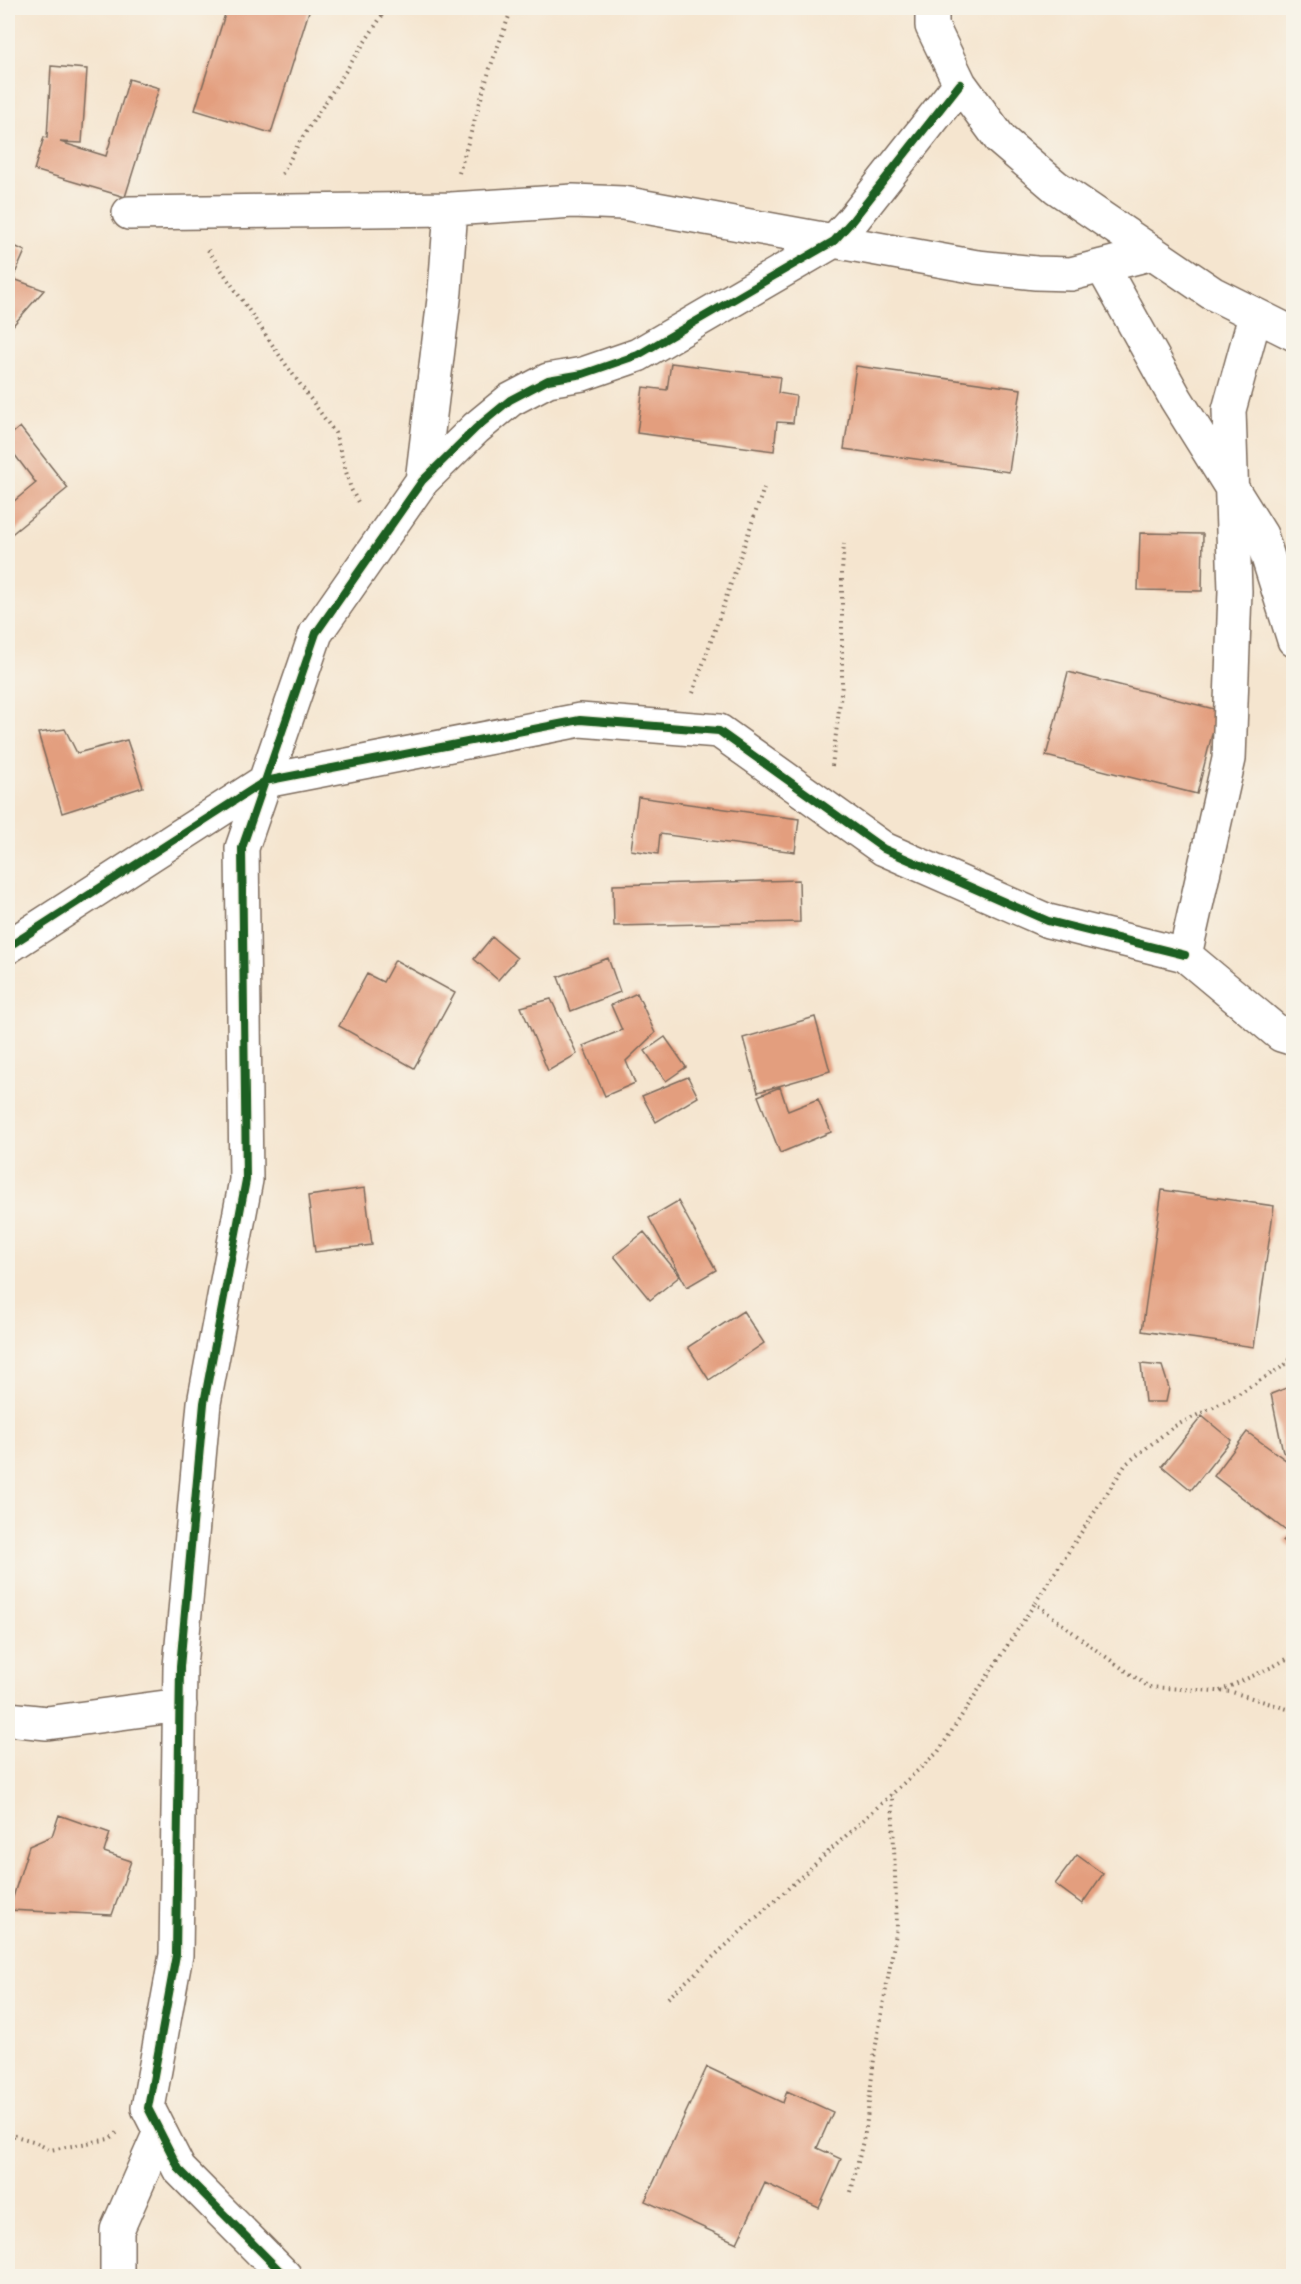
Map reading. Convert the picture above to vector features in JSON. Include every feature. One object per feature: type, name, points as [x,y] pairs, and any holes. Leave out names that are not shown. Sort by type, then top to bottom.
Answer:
[{"type":"street","points":[[932,8],[932,26],[960,84],[1001,140],[1056,187],[1212,293],[1293,334]]},
{"type":"street","points":[[117,2277],[117,2230],[154,2120],[176,1955],[180,1667],[204,1403],[246,1180],[242,848],[316,633],[422,481],[476,428],[510,400],[548,380],[583,374],[638,355],[834,241],[960,84]]},
{"type":"street","points":[[129,213],[451,209],[573,201],[623,203],[977,267],[1036,273],[1071,274],[1153,253]]},
{"type":"street","points":[[422,481],[445,291],[451,209]]},
{"type":"street","points":[[1102,266],[1176,399],[1261,536],[1293,640]]},
{"type":"street","points":[[1185,955],[1229,759],[1236,591],[1228,410],[1255,316]]},
{"type":"street","points":[[8,947],[265,781],[580,720],[719,731],[884,849],[1048,921],[1185,955],[1281,1035],[1293,1039]]},
{"type":"street","points":[[8,1719],[47,1723],[180,1705]]},
{"type":"street","points":[[154,2120],[179,2169],[285,2277]]},
{"type":"path","points":[[261,212],[300,141],[387,8]]},
{"type":"path","points":[[451,209],[473,125],[512,8]]},
{"type":"path","points":[[183,213],[335,433],[351,489],[380,542]]},
{"type":"path","points":[[681,728],[764,488]]},
{"type":"path","points":[[827,808],[842,685],[844,544]]},
{"type":"path","points":[[668,1998],[938,1752],[1126,1464],[1173,1427],[1230,1399],[1285,1365],[1293,1355]]},
{"type":"path","points":[[1035,1603],[1149,1687],[1232,1692],[1293,1711]]},
{"type":"path","points":[[1219,1691],[1293,1655]]},
{"type":"path","points":[[851,2192],[866,2128],[875,2050],[897,1928],[892,1793]]},
{"type":"path","points":[[8,2134],[33,2141],[50,2150],[109,2139],[154,2120]]},
{"type":"building","points":[[227,8],[310,8],[271,133],[195,110]]},
{"type":"building","points":[[51,66],[87,69],[82,143],[60,142],[106,156],[129,79],[159,88],[125,197],[34,170],[44,137],[47,138]]},
{"type":"building","points":[[8,243],[25,251],[14,276],[8,273]]},
{"type":"building","points":[[8,277],[44,290],[8,331]]},
{"type":"building","points":[[671,363],[780,377],[778,393],[796,396],[793,423],[777,422],[774,451],[637,433],[643,387],[667,390]]},
{"type":"building","points":[[856,366],[1021,389],[1009,472],[844,449]]},
{"type":"building","points":[[20,427],[68,488],[8,537],[8,506],[36,483],[8,446],[8,437]]},
{"type":"building","points":[[1140,533],[1203,534],[1202,591],[1138,590]]},
{"type":"building","points":[[1068,672],[1218,710],[1197,794],[1046,756]]},
{"type":"building","points":[[65,729],[77,753],[127,740],[143,787],[62,813],[38,733]]},
{"type":"building","points":[[638,797],[799,819],[795,852],[660,834],[658,854],[631,850]]},
{"type":"building","points":[[799,880],[800,922],[614,926],[613,885]]},
{"type":"building","points":[[492,937],[517,958],[498,980],[474,959]]},
{"type":"building","points":[[608,958],[620,992],[571,1011],[558,977]]},
{"type":"building","points":[[395,960],[455,993],[414,1068],[339,1026],[367,974],[383,982]]},
{"type":"building","points":[[637,993],[655,1033],[626,1061],[635,1083],[605,1096],[583,1046],[622,1030],[611,1005]]},
{"type":"building","points":[[551,999],[577,1054],[548,1071],[521,1007]]},
{"type":"building","points":[[815,1017],[830,1071],[758,1092],[743,1038]]},
{"type":"building","points":[[665,1037],[686,1067],[666,1081],[645,1051]]},
{"type":"building","points":[[688,1077],[698,1097],[656,1122],[642,1096]]},
{"type":"building","points":[[780,1087],[788,1111],[818,1099],[831,1132],[780,1153],[758,1096]]},
{"type":"building","points":[[365,1188],[372,1245],[315,1252],[308,1196]]},
{"type":"building","points":[[1162,1190],[1274,1206],[1254,1347],[1142,1331]]},
{"type":"building","points":[[678,1201],[716,1270],[687,1287],[649,1218]]},
{"type":"building","points":[[644,1232],[680,1276],[650,1300],[614,1256]]},
{"type":"building","points":[[743,1311],[764,1343],[709,1380],[688,1347]]},
{"type":"building","points":[[1141,1364],[1162,1366],[1169,1388],[1166,1402],[1145,1402]]},
{"type":"building","points":[[1294,1385],[1294,1460],[1283,1452],[1271,1394]]},
{"type":"building","points":[[1202,1416],[1231,1440],[1191,1490],[1162,1466]]},
{"type":"building","points":[[1247,1432],[1294,1466],[1294,1518],[1285,1530],[1214,1476]]},
{"type":"building","points":[[1294,1530],[1294,1550],[1283,1541]]},
{"type":"building","points":[[59,1815],[110,1833],[104,1852],[131,1861],[112,1915],[9,1910],[29,1846],[52,1836]]},
{"type":"building","points":[[1077,1855],[1103,1874],[1082,1904],[1055,1884]]},
{"type":"building","points":[[707,2067],[783,2103],[787,2091],[833,2112],[817,2148],[841,2159],[819,2208],[765,2183],[737,2243],[645,2201]]},
{"type":"building","points":[[855,2272],[856,2276],[842,2276]]},
{"type":"building","points":[[884,2272],[927,2275],[927,2276],[883,2276]]},
{"type":"cycle path","points":[[285,2276],[179,2169],[148,2108],[176,1955],[180,1667],[204,1403],[246,1180],[242,848],[316,633],[422,481],[476,428],[510,400],[548,380],[583,374],[638,355],[834,241],[960,84]]},
{"type":"cycle path","points":[[8,947],[265,781],[580,720],[719,731],[884,849],[1048,921],[1185,955]]}]
